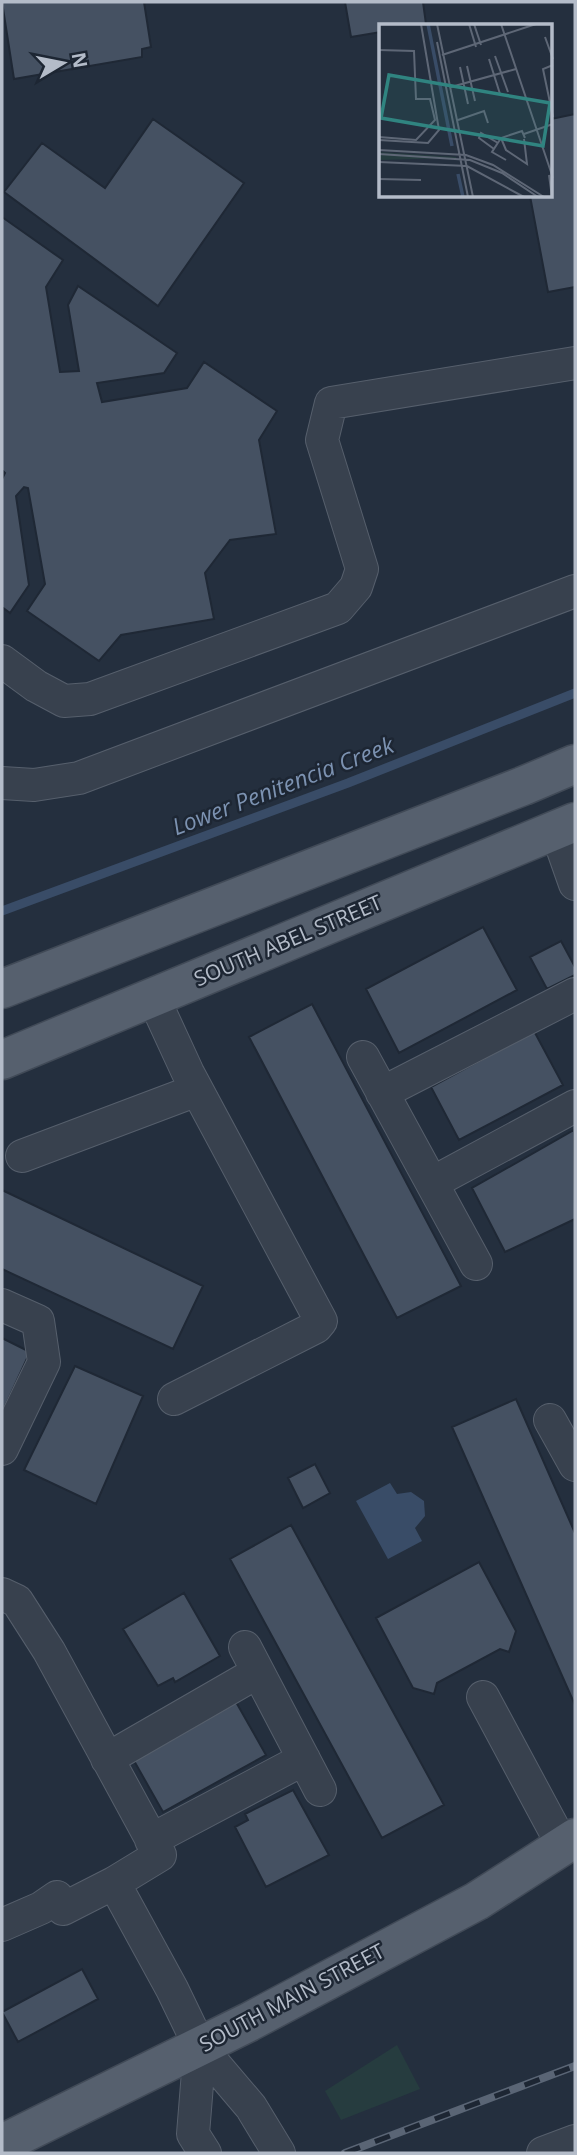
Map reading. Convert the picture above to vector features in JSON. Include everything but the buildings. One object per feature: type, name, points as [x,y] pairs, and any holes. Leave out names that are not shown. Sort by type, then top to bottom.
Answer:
[{"type":"main road","points":[[2,989],[575,764]]},
{"type":"main road","points":[[523,786],[559,829]]},
{"type":"main road","name":"SOUTH ABEL STREET","points":[[2,1060],[559,829]]},
{"type":"main road","name":"SOUTH MAIN STREET","points":[[2,2144],[249,2022],[477,1901],[569,1842]]},
{"type":"street","points":[[2,662],[36,686],[64,701],[90,699],[338,608],[356,587],[362,569],[322,440],[331,403],[575,363]]},
{"type":"street","points":[[2,783],[34,785],[79,778],[575,591]]},
{"type":"street","points":[[559,829],[575,884]]},
{"type":"street","points":[[382,1093],[575,994]]},
{"type":"street","points":[[153,997],[197,1090],[321,1321],[316,1328],[174,1399]]},
{"type":"street","points":[[363,1057],[476,1264]]},
{"type":"street","points":[[22,1156],[197,1090]]},
{"type":"street","points":[[432,1183],[575,1106]]},
{"type":"street","points":[[2,1305],[38,1321],[44,1362],[2,1449]]},
{"type":"street","points":[[551,1420],[575,1465]]},
{"type":"street","points":[[2,1925],[41,1908],[114,1883],[160,1856],[49,1651],[7,1602]]},
{"type":"street","points":[[107,1759],[251,1659],[320,1790]]},
{"type":"street","points":[[483,1697],[569,1842]]},
{"type":"street","points":[[151,1840],[304,1759]]},
{"type":"street","points":[[114,1883],[200,2046],[251,2108],[279,2153]]},
{"type":"street","points":[[200,2046],[193,2134],[205,2153]]},
{"type":"green space","points":[[397,2045],[420,2089],[341,2120],[325,2091]]},
{"type":"water","points":[[390,1483],[397,1494],[411,1492],[424,1501],[425,1516],[415,1528],[422,1541],[388,1559],[356,1501]]},
{"type":"waterway","name":"Lower Penitencia Creek","points":[[2,911],[348,783],[575,693]]},
{"type":"railway","points":[[345,2153],[575,2066]]}]
